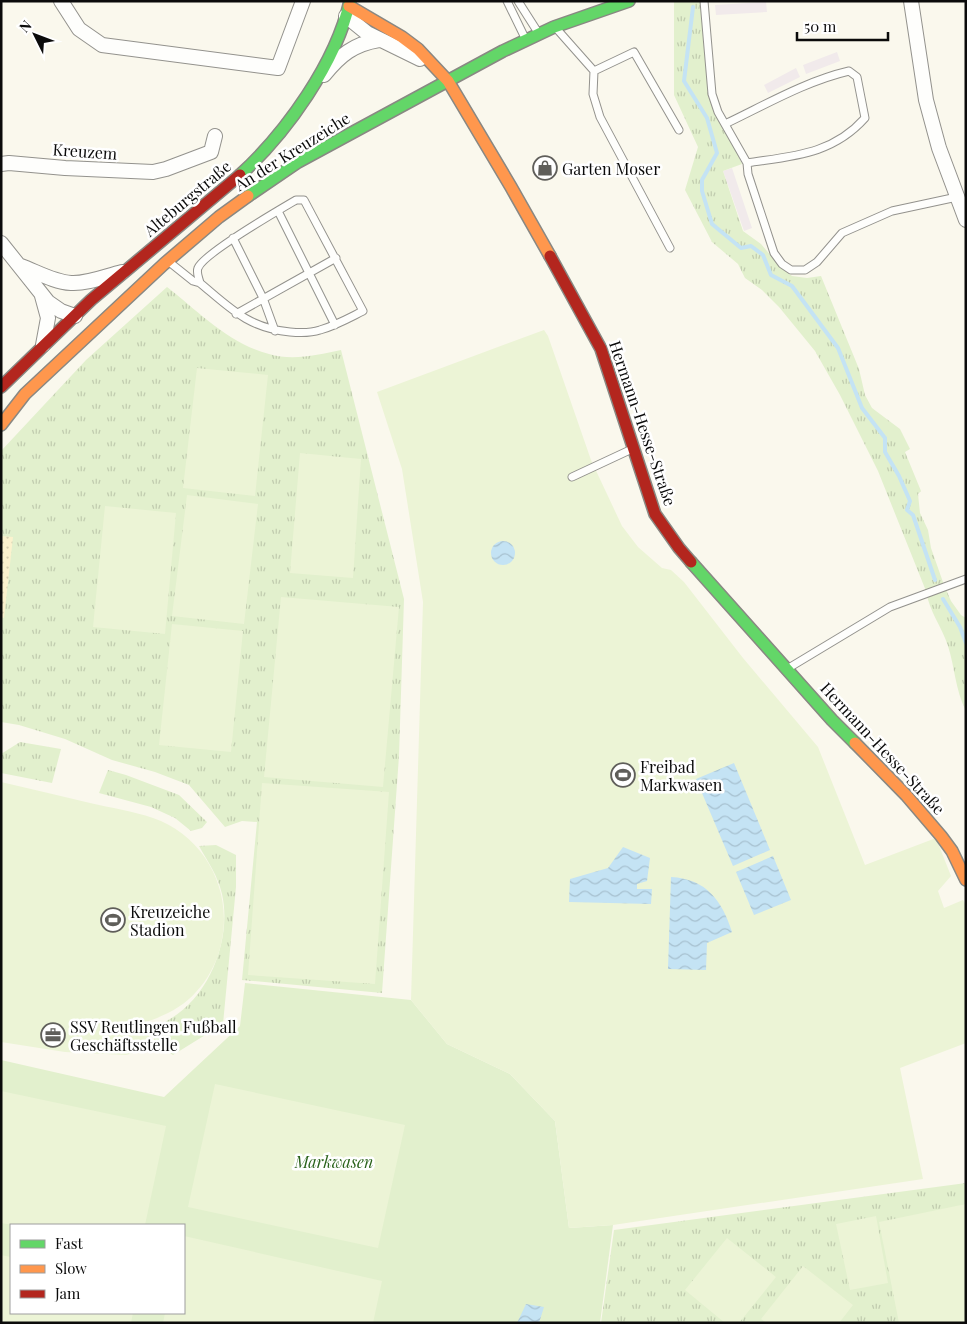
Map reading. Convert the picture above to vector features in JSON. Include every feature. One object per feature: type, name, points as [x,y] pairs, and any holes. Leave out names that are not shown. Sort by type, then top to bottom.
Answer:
[{"type":"street","points":[[61,1],[79,29],[102,45],[278,68],[304,1]]},
{"type":"street","name":"An der Kreuzeiche","points":[[1,425],[26,394],[167,261],[220,217],[287,169],[353,131],[526,40],[554,27],[629,1]]},
{"type":"street","points":[[912,1],[926,100],[940,148],[966,220]]},
{"type":"street","name":"Hermann-Hesse-Straße","points":[[348,7],[361,29],[379,40],[397,47],[433,66]]},
{"type":"street","name":"Hermann-Hesse-Straße","points":[[348,7],[402,37],[418,49],[448,81],[511,186],[601,349],[655,514],[679,548],[786,670],[906,795],[952,851],[966,880]]},
{"type":"street","name":"Alteburgstraße","points":[[1,387],[75,316],[249,168],[291,121],[314,87],[339,35],[348,7]]},
{"type":"street","points":[[314,87],[347,51],[364,42],[379,40]]},
{"type":"street","name":"Kreuzem","points":[[1,164],[153,172],[211,152],[215,136]]},
{"type":"street","points":[[1,243],[21,266],[42,296],[54,307],[75,316]]},
{"type":"street","points":[[21,266],[70,283],[89,281],[125,272]]},
{"type":"street","points":[[42,296],[48,318],[44,344]]},
{"type":"lane","points":[[507,1],[526,40]]},
{"type":"lane","points":[[518,1],[539,34]]},
{"type":"lane","points":[[704,1],[710,80],[715,103],[746,162],[748,174],[774,254],[782,264],[791,270],[805,270],[817,262],[842,233],[892,211],[956,196]]},
{"type":"lane","points":[[554,27],[594,71],[592,94],[600,117],[670,248]]},
{"type":"lane","points":[[594,71],[634,52],[679,130]]},
{"type":"lane","points":[[725,124],[804,86],[849,71],[857,76],[865,118],[854,131],[837,142],[813,152],[746,162]]},
{"type":"lane","points":[[167,261],[194,281],[200,283],[236,314],[253,324],[275,331],[300,333],[319,331],[363,311],[304,200],[296,200],[233,238],[198,266],[197,273],[200,283]]},
{"type":"lane","points":[[278,211],[335,324]]},
{"type":"lane","points":[[233,238],[263,298],[275,331]]},
{"type":"lane","points":[[236,314],[336,258]]},
{"type":"lane","points":[[572,476],[632,448]]},
{"type":"lane","points":[[786,670],[890,607],[966,579]]},
{"type":"shaded area","points":[[766,2],[767,12],[716,15],[715,5]]},
{"type":"shaded area","points":[[837,52],[840,61],[806,74],[803,65]]},
{"type":"shaded area","points":[[796,68],[800,77],[768,93],[764,85]]},
{"type":"shaded area","points":[[732,168],[752,228],[744,231],[723,171]]},
{"type":"green space","points":[[674,1],[703,1],[706,65],[726,129],[742,164],[723,171],[743,231],[761,244],[779,265],[792,276],[807,278],[821,276],[859,369],[865,395],[872,408],[900,429],[910,449],[905,452],[921,491],[918,494],[920,513],[928,530],[931,548],[951,601],[961,615],[966,618],[966,711],[945,639],[926,591],[878,471],[840,395],[815,351],[779,307],[762,290],[745,278],[738,264],[712,242],[685,190],[698,147],[674,95]]},
{"type":"green space","points":[[167,287],[227,335],[254,349],[287,357],[341,350],[404,599],[399,756],[382,993],[242,980],[257,822],[242,821],[225,827],[189,785],[155,772],[112,760],[65,739],[19,725],[1,722],[1,451],[86,360]]},
{"type":"green space","name":"Freibad Markwasen","points":[[544,330],[548,336],[591,460],[622,526],[638,547],[662,568],[671,570],[684,582],[743,658],[818,747],[865,865],[936,838],[951,876],[938,891],[944,908],[963,900],[966,905],[966,1043],[900,1068],[923,1179],[613,1225],[569,1228],[555,1121],[510,1074],[447,1044],[411,1000],[423,602],[402,469],[377,392]]},
{"type":"green space","points":[[197,368],[268,375],[255,496],[183,488]]},
{"type":"green space","points":[[300,453],[361,459],[353,578],[290,573]]},
{"type":"green space","points":[[187,495],[258,504],[244,624],[172,616]]},
{"type":"green space","points":[[105,506],[176,513],[165,634],[93,627]]},
{"type":"green space","points":[[281,597],[399,607],[383,787],[264,777]]},
{"type":"green space","points":[[172,624],[243,631],[231,752],[159,745]]},
{"type":"green space","points":[[20,742],[61,749],[52,783],[1,773],[1,754]]},
{"type":"green space","points":[[108,770],[179,795],[207,822],[202,828],[191,831],[175,818],[151,807],[99,793]]},
{"type":"green space","name":"Kreuzeiche Stadion","points":[[1,782],[130,811],[153,818],[171,826],[186,837],[199,850],[210,866],[218,883],[224,920],[222,939],[216,962],[197,992],[188,1000],[168,1013],[143,1023],[154,1047],[126,1055],[65,1052],[1,1042]]},
{"type":"green space","points":[[262,783],[389,792],[375,984],[248,975]]},
{"type":"green space","points":[[216,845],[236,855],[236,887],[223,1024],[173,1055],[154,1043],[154,1035],[149,1027],[168,1020],[184,1009],[207,981],[215,964],[224,929],[222,894],[218,881],[199,846]]},
{"type":"green space","name":"Markwasen","points":[[245,983],[411,1000],[447,1044],[510,1074],[555,1121],[569,1228],[613,1225],[600,1323],[1,1323],[1,1060],[164,1097],[240,1026]]},
{"type":"green space","points":[[215,1084],[405,1125],[378,1248],[188,1207]]},
{"type":"green space","points":[[1,1091],[166,1126],[145,1224],[1,1223]]},
{"type":"green space","points":[[966,1183],[966,1323],[601,1323],[614,1230]]},
{"type":"green space","points":[[966,1204],[966,1323],[899,1323],[879,1222]]},
{"type":"green space","points":[[876,1216],[888,1283],[850,1290],[836,1224]]},
{"type":"green space","points":[[185,1236],[382,1281],[373,1323],[163,1323],[165,1314],[185,1314]]},
{"type":"green space","points":[[727,1238],[776,1277],[739,1323],[725,1323],[685,1290]]},
{"type":"green space","points":[[1,1255],[10,1257],[10,1314],[133,1314],[131,1323],[1,1323]]},
{"type":"green space","points":[[803,1266],[853,1305],[839,1323],[767,1323],[761,1319]]},
{"type":"sand","points":[[1,536],[13,537],[4,618],[1,617]]},
{"type":"water","points":[[503,541],[511,545],[515,553],[511,561],[503,565],[495,561],[491,553],[495,545]]},
{"type":"water","points":[[734,763],[770,850],[733,866],[696,779]]},
{"type":"water","points":[[623,847],[650,858],[647,881],[637,884],[637,889],[652,889],[651,904],[569,902],[570,879],[608,868]]},
{"type":"water","points":[[773,856],[791,900],[754,915],[736,872]]},
{"type":"water","points":[[671,877],[694,882],[703,887],[718,902],[728,921],[732,932],[707,943],[706,970],[668,969]]},
{"type":"water","points":[[526,1304],[544,1307],[539,1323],[517,1323]]},
{"type":"waterway","points":[[693,7],[684,81],[707,118],[717,153],[702,180],[702,191],[712,224],[741,248],[751,246],[763,255],[771,275],[792,286],[838,348],[862,408],[885,438],[885,452],[899,476],[910,501],[907,510],[913,515],[935,580]]},
{"type":"waterway","points":[[943,599],[960,627],[966,643]]},
{"type":"traffic: fast","points":[[240,175],[275,138],[307,95],[334,48],[350,1]]},
{"type":"traffic: fast","points":[[248,196],[298,162],[503,51],[554,27],[629,1]]},
{"type":"traffic: fast","points":[[691,562],[832,720],[855,743]]},
{"type":"traffic: slow","points":[[349,6],[402,37],[418,49],[448,81],[550,256]]},
{"type":"traffic: slow","points":[[1,425],[25,394],[164,264],[219,217],[248,196]]},
{"type":"traffic: slow","points":[[855,743],[906,795],[941,836],[952,851],[966,880]]},
{"type":"traffic: jam","points":[[1,387],[91,300],[240,175]]},
{"type":"traffic: jam","points":[[550,256],[601,349],[655,514],[691,562]]},
{"type":"place","name":"Garten Moser","points":[[545,168]]},
{"type":"place","name":"Freibad Markwasen","points":[[623,775]]},
{"type":"place","name":"Kreuzeiche Stadion","points":[[113,920]]},
{"type":"place","name":"SSV Reutlingen Fußball Geschäftsstelle","points":[[53,1035]]}]
